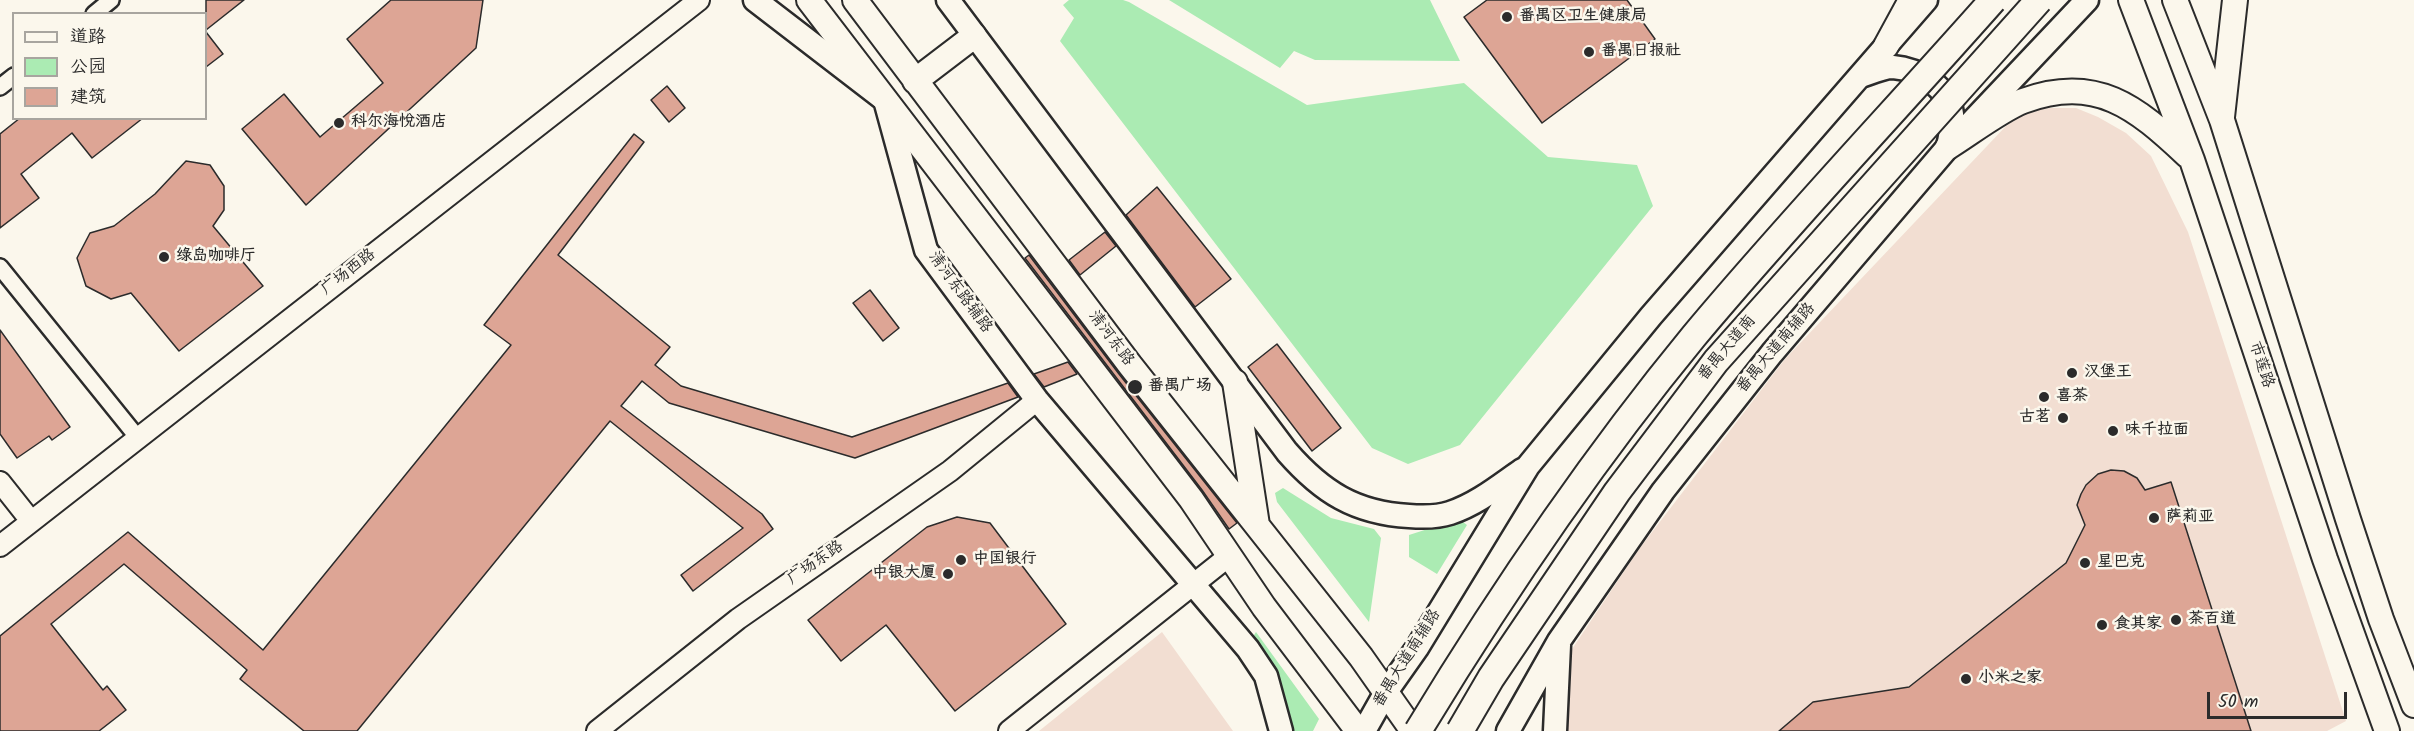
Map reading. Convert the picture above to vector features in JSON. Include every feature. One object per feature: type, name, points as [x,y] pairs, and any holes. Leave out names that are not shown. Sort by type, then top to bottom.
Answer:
[{"type":"highway","name":"番禺大道南","points":[[1416,731],[1460,661],[1589,471],[1695,336],[1993,0]]},
{"type":"highway","name":"番禺大道南","points":[[1460,731],[1491,678],[1617,492],[1716,361],[2039,0]]},
{"type":"main road","points":[[755,0],[885,99]]},
{"type":"main road","name":"清河东路","points":[[809,0],[1191,499],[1264,607],[1358,731]]},
{"type":"main road","name":"清河东路","points":[[855,0],[1130,365],[1361,657],[1416,731]]},
{"type":"main road","points":[[948,0],[1304,472],[1323,488],[1346,502],[1368,510],[1421,517],[1448,514],[1474,503],[1528,466]]},
{"type":"main road","points":[[1886,46],[1911,0]]},
{"type":"main road","name":"番禺大道南辅路","points":[[1364,731],[1386,692],[1417,648],[1528,466],[1651,316],[1926,0]]},
{"type":"main road","name":"番禺大道南辅路","points":[[1508,731],[1559,641],[1670,482],[1772,353],[1948,147],[2087,0]]},
{"type":"main road","name":"市莲路","points":[[2131,0],[2192,160],[2382,729]]},
{"type":"main road","points":[[2175,0],[2222,120],[2348,519],[2381,619],[2414,705]]},
{"type":"main road","points":[[2222,120],[2235,0]]},
{"type":"main road","points":[[915,81],[974,36]]},
{"type":"main road","points":[[1861,76],[1891,67],[1916,72],[1936,85],[1944,94],[1952,113],[1948,147]]},
{"type":"main road","points":[[1948,147],[2021,101],[2054,92],[2087,91],[2124,104],[2156,125],[2192,160]]},
{"type":"main road","name":"清河东路辅路","points":[[885,99],[926,250],[1037,400],[1248,649],[1266,676],[1281,731]]},
{"type":"main road","points":[[1235,382],[1258,527]]},
{"type":"main road","points":[[1555,731],[1553,723],[1559,641]]},
{"type":"street","points":[[96,12],[111,0]]},
{"type":"street","name":"广场西路","points":[[0,546],[699,0]]},
{"type":"street","points":[[0,87],[12,78]]},
{"type":"street","points":[[0,267],[138,438]]},
{"type":"street","name":"广场东路","points":[[597,731],[738,619],[950,471],[1037,400]]},
{"type":"street","points":[[0,482],[31,521]]},
{"type":"street","points":[[1009,731],[1229,556]]},
{"type":"shaded area","points":[[2050,108],[2076,108],[2126,133],[2151,156],[2188,232],[2346,721],[2327,731],[1563,731],[1566,658],[1639,549],[1785,359],[2006,126],[2026,112]]},
{"type":"shaded area","points":[[1162,632],[1233,731],[1039,731]]},
{"type":"green space","points":[[1069,0],[1129,2],[1307,105],[1464,83],[1548,157],[1637,165],[1653,206],[1460,445],[1408,464],[1372,448],[1060,41],[1074,18],[1063,5]]},
{"type":"green space","points":[[1169,0],[1430,0],[1460,61],[1315,60],[1294,51],[1280,68]]},
{"type":"green space","points":[[1283,488],[1331,518],[1374,529],[1381,538],[1369,622],[1277,502],[1275,493]]},
{"type":"green space","points":[[1459,519],[1467,525],[1437,574],[1409,557],[1409,535]]},
{"type":"green space","points":[[1256,632],[1319,719],[1313,731],[1290,731],[1251,640]]},
{"type":"building","points":[[206,0],[244,0],[207,29]]},
{"type":"building","points":[[391,0],[483,0],[476,48],[306,205],[242,129],[284,94],[320,137],[383,83],[347,39]]},
{"type":"building","points":[[1487,0],[1627,0],[1655,39],[1542,123],[1464,17]]},
{"type":"building","points":[[207,33],[223,54],[207,66]]},
{"type":"building","points":[[667,86],[685,108],[669,122],[651,100]]},
{"type":"building","points":[[18,120],[140,120],[92,158],[72,133],[21,174],[39,198],[0,228],[0,134]]},
{"type":"building","points":[[634,134],[644,142],[558,255],[670,347],[655,365],[681,386],[852,437],[1008,383],[1018,397],[855,458],[669,403],[642,381],[621,406],[762,514],[773,529],[693,591],[681,575],[743,528],[610,421],[357,731],[304,731],[240,679],[247,670],[124,564],[51,624],[103,690],[107,686],[126,710],[99,731],[0,731],[0,636],[128,532],[263,650],[511,345],[484,325]]},
{"type":"building","points":[[186,161],[210,165],[224,186],[224,210],[213,226],[263,286],[179,351],[131,293],[111,299],[86,286],[77,258],[90,233],[114,226],[155,194]]},
{"type":"building","points":[[1157,187],[1231,279],[1195,307],[1126,215]]},
{"type":"building","points":[[1105,232],[1116,246],[1080,275],[1069,260]]},
{"type":"building","points":[[1029,255],[1119,374],[1237,523],[1229,529],[1202,490],[1025,258]]},
{"type":"building","points":[[870,290],[899,328],[883,341],[853,303]]},
{"type":"building","points":[[0,330],[70,427],[52,440],[49,436],[17,458],[0,434]]},
{"type":"building","points":[[1277,344],[1341,428],[1312,451],[1248,367]]},
{"type":"building","points":[[1068,362],[1077,374],[1044,387],[1034,374]]},
{"type":"building","points":[[2111,470],[2124,471],[2137,478],[2145,490],[2171,482],[2251,731],[1779,731],[1813,702],[1909,687],[2066,563],[2085,525],[2077,505],[2081,494],[2086,485],[2098,474]]},
{"type":"building","name":"中银大厦","points":[[957,517],[990,523],[1066,624],[955,711],[886,625],[841,661],[808,620],[927,527]]},
{"type":"place","name":"番禺区卫生健康局","points":[[1507,17]]},
{"type":"place","name":"番禺日报社","points":[[1589,52]]},
{"type":"place","name":"科尔海悦酒店","points":[[339,123]]},
{"type":"place","name":"绿岛咖啡厅","points":[[164,257]]},
{"type":"place","name":"汉堡王","points":[[2072,373]]},
{"type":"place","name":"番禺广场","points":[[1135,387]]},
{"type":"place","name":"喜茶","points":[[2044,397]]},
{"type":"place","name":"古茗","points":[[2063,418]]},
{"type":"place","name":"味千拉面","points":[[2113,431]]},
{"type":"place","name":"萨莉亚","points":[[2154,518]]},
{"type":"place","name":"中国银行","points":[[961,560]]},
{"type":"place","name":"星巴克","points":[[2085,563]]},
{"type":"place","name":"中银大厦","points":[[948,574]]},
{"type":"place","name":"茶百道","points":[[2176,620]]},
{"type":"place","name":"食其家","points":[[2102,625]]},
{"type":"place","name":"小米之家","points":[[1966,679]]}]
